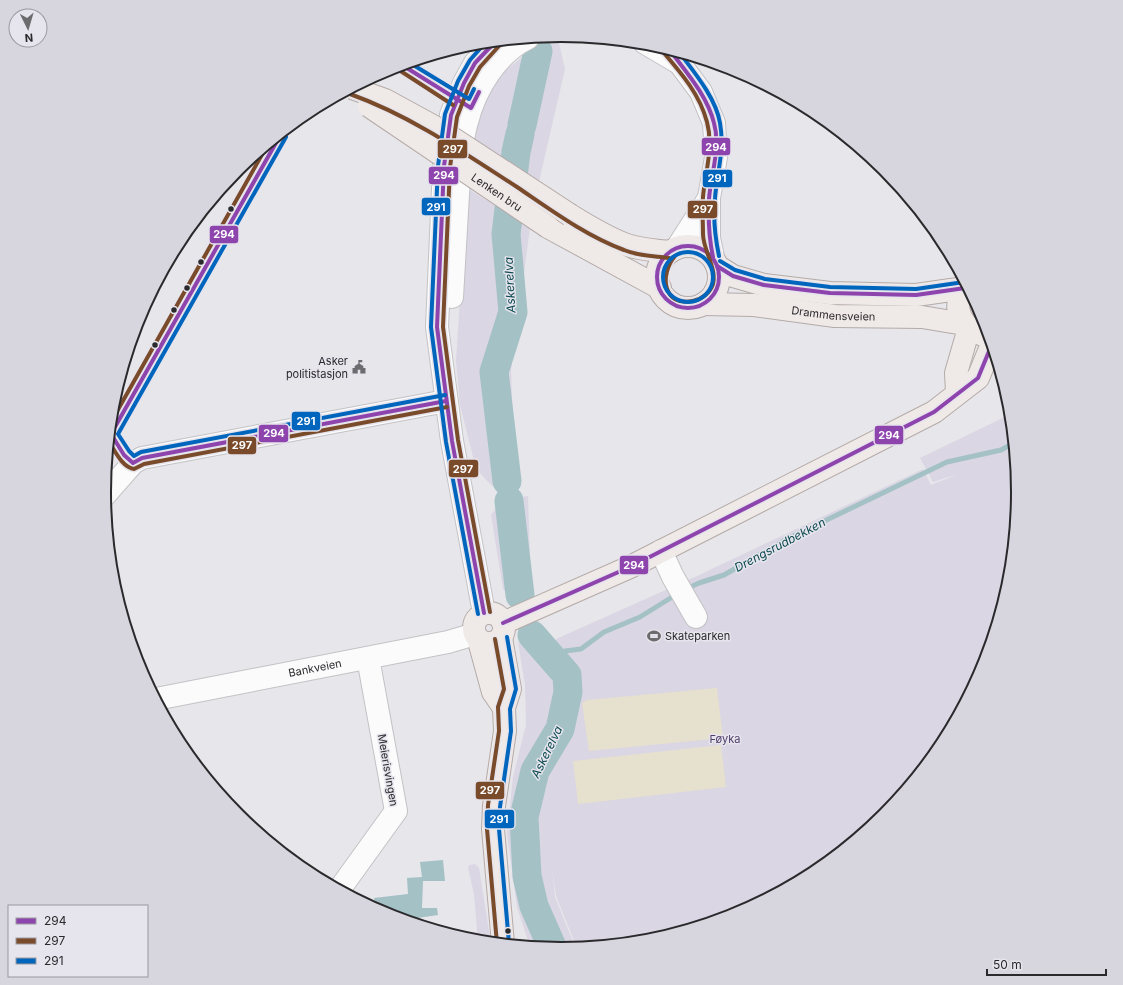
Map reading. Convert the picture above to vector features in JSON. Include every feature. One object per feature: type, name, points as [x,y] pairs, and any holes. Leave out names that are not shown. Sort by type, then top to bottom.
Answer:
[{"type":"main road","name":"Lenken bru","points":[[358,90],[385,100],[440,130],[570,215],[605,235],[627,245],[644,249],[674,250]]},
{"type":"main road","name":"Lenken bru","points":[[350,94],[380,112],[548,227],[660,288]]},
{"type":"main road","points":[[695,246],[706,251],[715,261],[719,283],[715,294],[703,304],[694,307],[676,305],[668,300],[660,288],[658,273],[662,261],[674,250],[695,246]]},
{"type":"main road","name":"Drammensveien","points":[[715,261],[733,276],[764,285],[830,294],[916,295],[963,287]]},
{"type":"main road","points":[[957,392],[956,374],[966,326],[960,315],[959,305],[960,296],[964,290]]},
{"type":"main road","name":"Drammensveien","points":[[703,304],[754,305],[794,312],[835,316],[922,317],[966,326],[980,335],[983,335]]},
{"type":"main road","points":[[504,708],[493,692],[473,626],[475,621],[496,625],[589,586],[934,412],[947,403],[957,392],[978,378],[989,351]]},
{"type":"main road","points":[[496,625],[510,689],[504,708],[506,731],[494,806],[493,829],[503,939]]},
{"type":"street","points":[[443,364],[450,324],[460,177],[466,123],[480,89],[494,68],[517,45]]},
{"type":"street","points":[[489,48],[475,63],[467,76],[456,100],[450,121],[444,166],[438,269],[437,327],[443,364],[446,401],[496,625]]},
{"type":"street","points":[[675,57],[701,92],[714,123],[716,157],[709,198],[709,238],[715,261]]},
{"type":"street","points":[[674,250],[709,198]]},
{"type":"street","points":[[111,488],[133,463],[142,458],[446,401]]},
{"type":"street","points":[[661,551],[677,584],[693,611]]},
{"type":"street","name":"Bankveien","points":[[160,698],[477,637]]},
{"type":"street","name":"Meierisvingen","points":[[342,886],[396,811],[368,658]]},
{"type":"green space","points":[[551,42],[559,42],[565,69],[538,186],[472,143],[483,99],[505,71],[526,54]]},
{"type":"green space","points":[[467,188],[530,228],[511,371],[513,422],[521,482],[492,486],[476,469],[460,405],[456,361]]},
{"type":"green space","name":"Føyka","points":[[1005,417],[1011,463],[1011,522],[1008,551],[997,609],[978,665],[966,692],[952,718],[919,767],[900,790],[859,831],[812,867],[761,897],[734,909],[678,928],[620,939],[575,943],[556,896],[552,867],[555,897],[573,943],[528,942],[517,907],[507,834],[513,777],[526,725],[525,685],[518,642],[556,667],[565,734],[556,639],[697,576],[923,469],[931,485],[958,474],[933,482],[920,458]]},
{"type":"green space","points":[[528,496],[531,590],[520,595],[510,595],[503,589],[491,515],[502,500]]},
{"type":"green space","points":[[475,864],[479,868],[490,937],[477,935],[474,894],[468,868],[469,865]]},
{"type":"sand","points":[[717,688],[723,738],[589,751],[582,703],[587,700]]},
{"type":"sand","points":[[721,745],[726,787],[578,804],[573,761]]},
{"type":"water","points":[[443,860],[445,881],[423,881],[422,908],[437,908],[438,915],[415,918],[375,903],[374,898],[408,894],[407,878],[422,877],[420,862]]},
{"type":"waterway","name":"Askerelva","points":[[522,125],[538,51]]},
{"type":"waterway","name":"Askerelva","points":[[507,481],[494,372],[513,312],[506,234],[516,152],[520,134]]},
{"type":"waterway","name":"Drengsrudbekken","points":[[686,589],[724,575],[787,539],[947,462],[1001,450],[1009,446]]},
{"type":"waterway","name":"Askerelva","points":[[509,501],[520,595]]},
{"type":"waterway","name":"Drengsrudbekken","points":[[553,659],[565,651],[581,649],[604,632],[640,617],[677,594]]},
{"type":"waterway","name":"Askerelva","points":[[532,635],[567,675],[568,692],[560,729],[535,771],[524,817],[527,876],[534,906],[550,943]]},
{"type":"transit line","name":"297","points":[[490,612],[458,440],[443,327],[450,167],[457,117],[469,86],[480,67],[498,47]]},
{"type":"transit line","name":"294","points":[[484,613],[452,441],[437,327],[444,166],[451,115],[464,83],[475,63],[489,48]]},
{"type":"transit line","name":"291","points":[[478,614],[446,442],[431,327],[438,166],[445,114],[458,81],[470,60],[479,50]]},
{"type":"transit line","name":"297","points":[[665,54],[684,77],[695,94],[704,112],[709,132],[710,141],[703,202],[703,234],[705,246],[712,265],[714,278],[712,287],[708,293],[700,299],[683,302],[675,299],[670,294],[667,288],[667,272],[675,256]]},
{"type":"transit line","name":"294","points":[[675,56],[701,93],[711,113],[716,132],[715,161],[709,199],[710,236],[713,257]]},
{"type":"transit line","name":"291","points":[[684,59],[709,95],[718,114],[720,123],[722,143],[714,205],[715,234],[719,256]]},
{"type":"transit line","name":"291","points":[[416,66],[469,99],[474,89]]},
{"type":"transit line","name":"294","points":[[408,69],[471,108],[479,92]]},
{"type":"transit line","name":"297","points":[[401,72],[453,105]]},
{"type":"transit line","name":"297","points":[[350,94],[394,113],[436,136],[582,230],[629,252],[640,255],[669,258]]},
{"type":"transit line","name":"291","points":[[286,137],[118,434],[134,456],[141,452],[445,395]]},
{"type":"transit line","name":"294","points":[[117,424],[275,145]]},
{"type":"transit line","name":"297","points":[[120,407],[260,157]]},
{"type":"transit line","name":"294","points":[[688,246],[705,251],[710,255],[714,260],[719,277],[714,294],[710,299],[705,303],[688,308],[671,303],[666,299],[662,294],[657,277],[662,260],[666,255],[671,251],[688,246]]},
{"type":"transit line","name":"291","points":[[688,252],[702,256],[709,263],[713,277],[709,291],[702,298],[688,302],[674,298],[667,291],[663,277],[667,263],[674,256],[688,252]]},
{"type":"transit line","name":"291","points":[[720,261],[735,270],[765,279],[830,287],[916,289],[960,283]]},
{"type":"transit line","name":"294","points":[[717,266],[733,276],[764,285],[830,293],[916,295],[963,288]]},
{"type":"transit line","name":"294","points":[[503,623],[630,567],[934,412],[978,378],[989,351]]},
{"type":"transit line","name":"294","points":[[114,440],[124,455],[133,463],[142,458],[446,401]]},
{"type":"transit line","name":"297","points":[[113,450],[122,462],[134,469],[144,464],[447,407]]},
{"type":"transit line","name":"291","points":[[507,637],[516,689],[510,709],[511,731],[500,807],[499,829],[509,940]]},
{"type":"transit line","name":"297","points":[[495,639],[504,689],[498,707],[499,731],[488,805],[487,829],[496,938]]},
{"type":"place","name":"Asker politistasjon","points":[[359,367]]},
{"type":"place","name":"Skateparken","points":[[654,636]]}]
